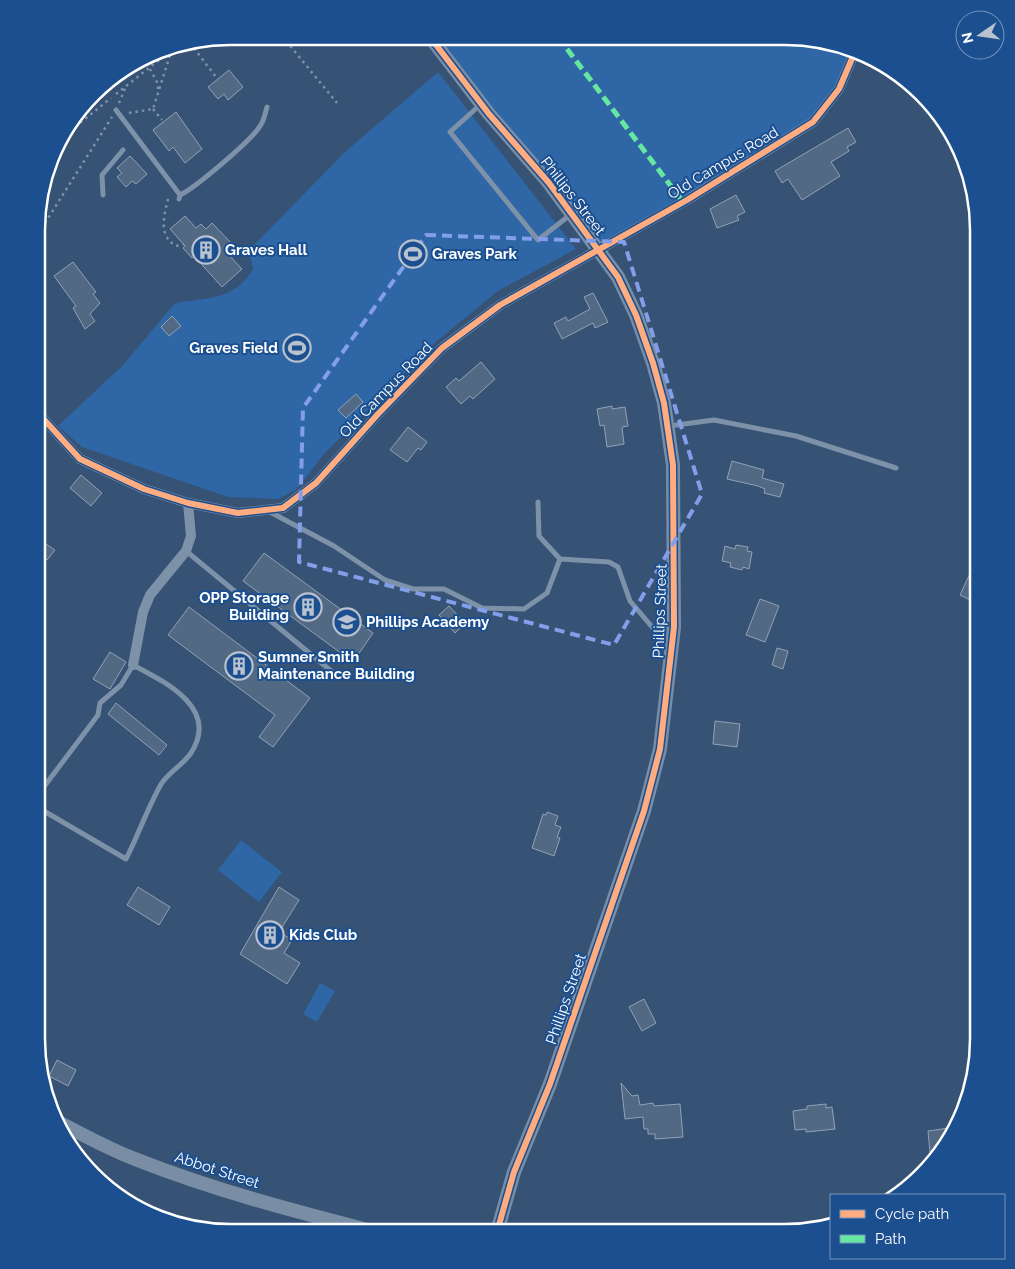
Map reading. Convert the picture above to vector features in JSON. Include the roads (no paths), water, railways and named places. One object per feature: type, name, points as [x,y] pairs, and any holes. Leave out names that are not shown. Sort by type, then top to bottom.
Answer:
[{"type":"street","name":"Phillips Street","points":[[436,45],[481,104],[572,213],[618,277],[636,315],[660,388],[673,465],[674,627],[660,750],[644,811],[550,1084],[514,1172],[499,1224]]},
{"type":"street","name":"Old Campus Road","points":[[45,421],[80,459],[144,489],[188,503],[238,513],[283,508],[316,483],[378,414],[442,348],[500,305],[693,196],[813,122],[839,89],[852,58]]},
{"type":"street","points":[[133,665],[143,612],[150,595],[186,551],[191,536],[188,503]]},
{"type":"street","name":"Abbot Street","points":[[67,1126],[133,1159],[203,1184],[282,1208],[344,1224]]},
{"type":"lane","points":[[481,104],[450,132],[538,240],[572,213]]},
{"type":"lane","points":[[116,110],[179,197],[217,167],[260,126],[267,107]]},
{"type":"lane","points":[[103,195],[102,175],[122,150]]},
{"type":"lane","points":[[667,426],[714,420],[796,436],[896,468]]},
{"type":"lane","points":[[538,502],[539,536],[560,559],[609,562],[618,567],[630,601],[653,628],[674,627]]},
{"type":"lane","points":[[267,510],[334,546],[385,580],[413,589],[444,589],[482,608],[524,609],[547,593],[560,559]]},
{"type":"lane","points":[[186,551],[336,674]]},
{"type":"lane","points":[[45,784],[98,715],[100,703],[121,684],[133,665],[165,682],[184,698],[198,716],[198,738],[182,765],[160,785],[126,859],[45,812]]},
{"type":"place","name":"Graves Hall","points":[[206,250]]},
{"type":"place","name":"Graves Park","points":[[413,254]]},
{"type":"place","name":"Graves Field","points":[[297,348]]},
{"type":"place","name":"OPP Storage Building","points":[[308,607]]},
{"type":"place","name":"Phillips Academy","points":[[347,622]]},
{"type":"place","name":"Sumner Smith Maintenance Building","points":[[239,666]]},
{"type":"place","name":"Kids Club","points":[[270,935]]}]
